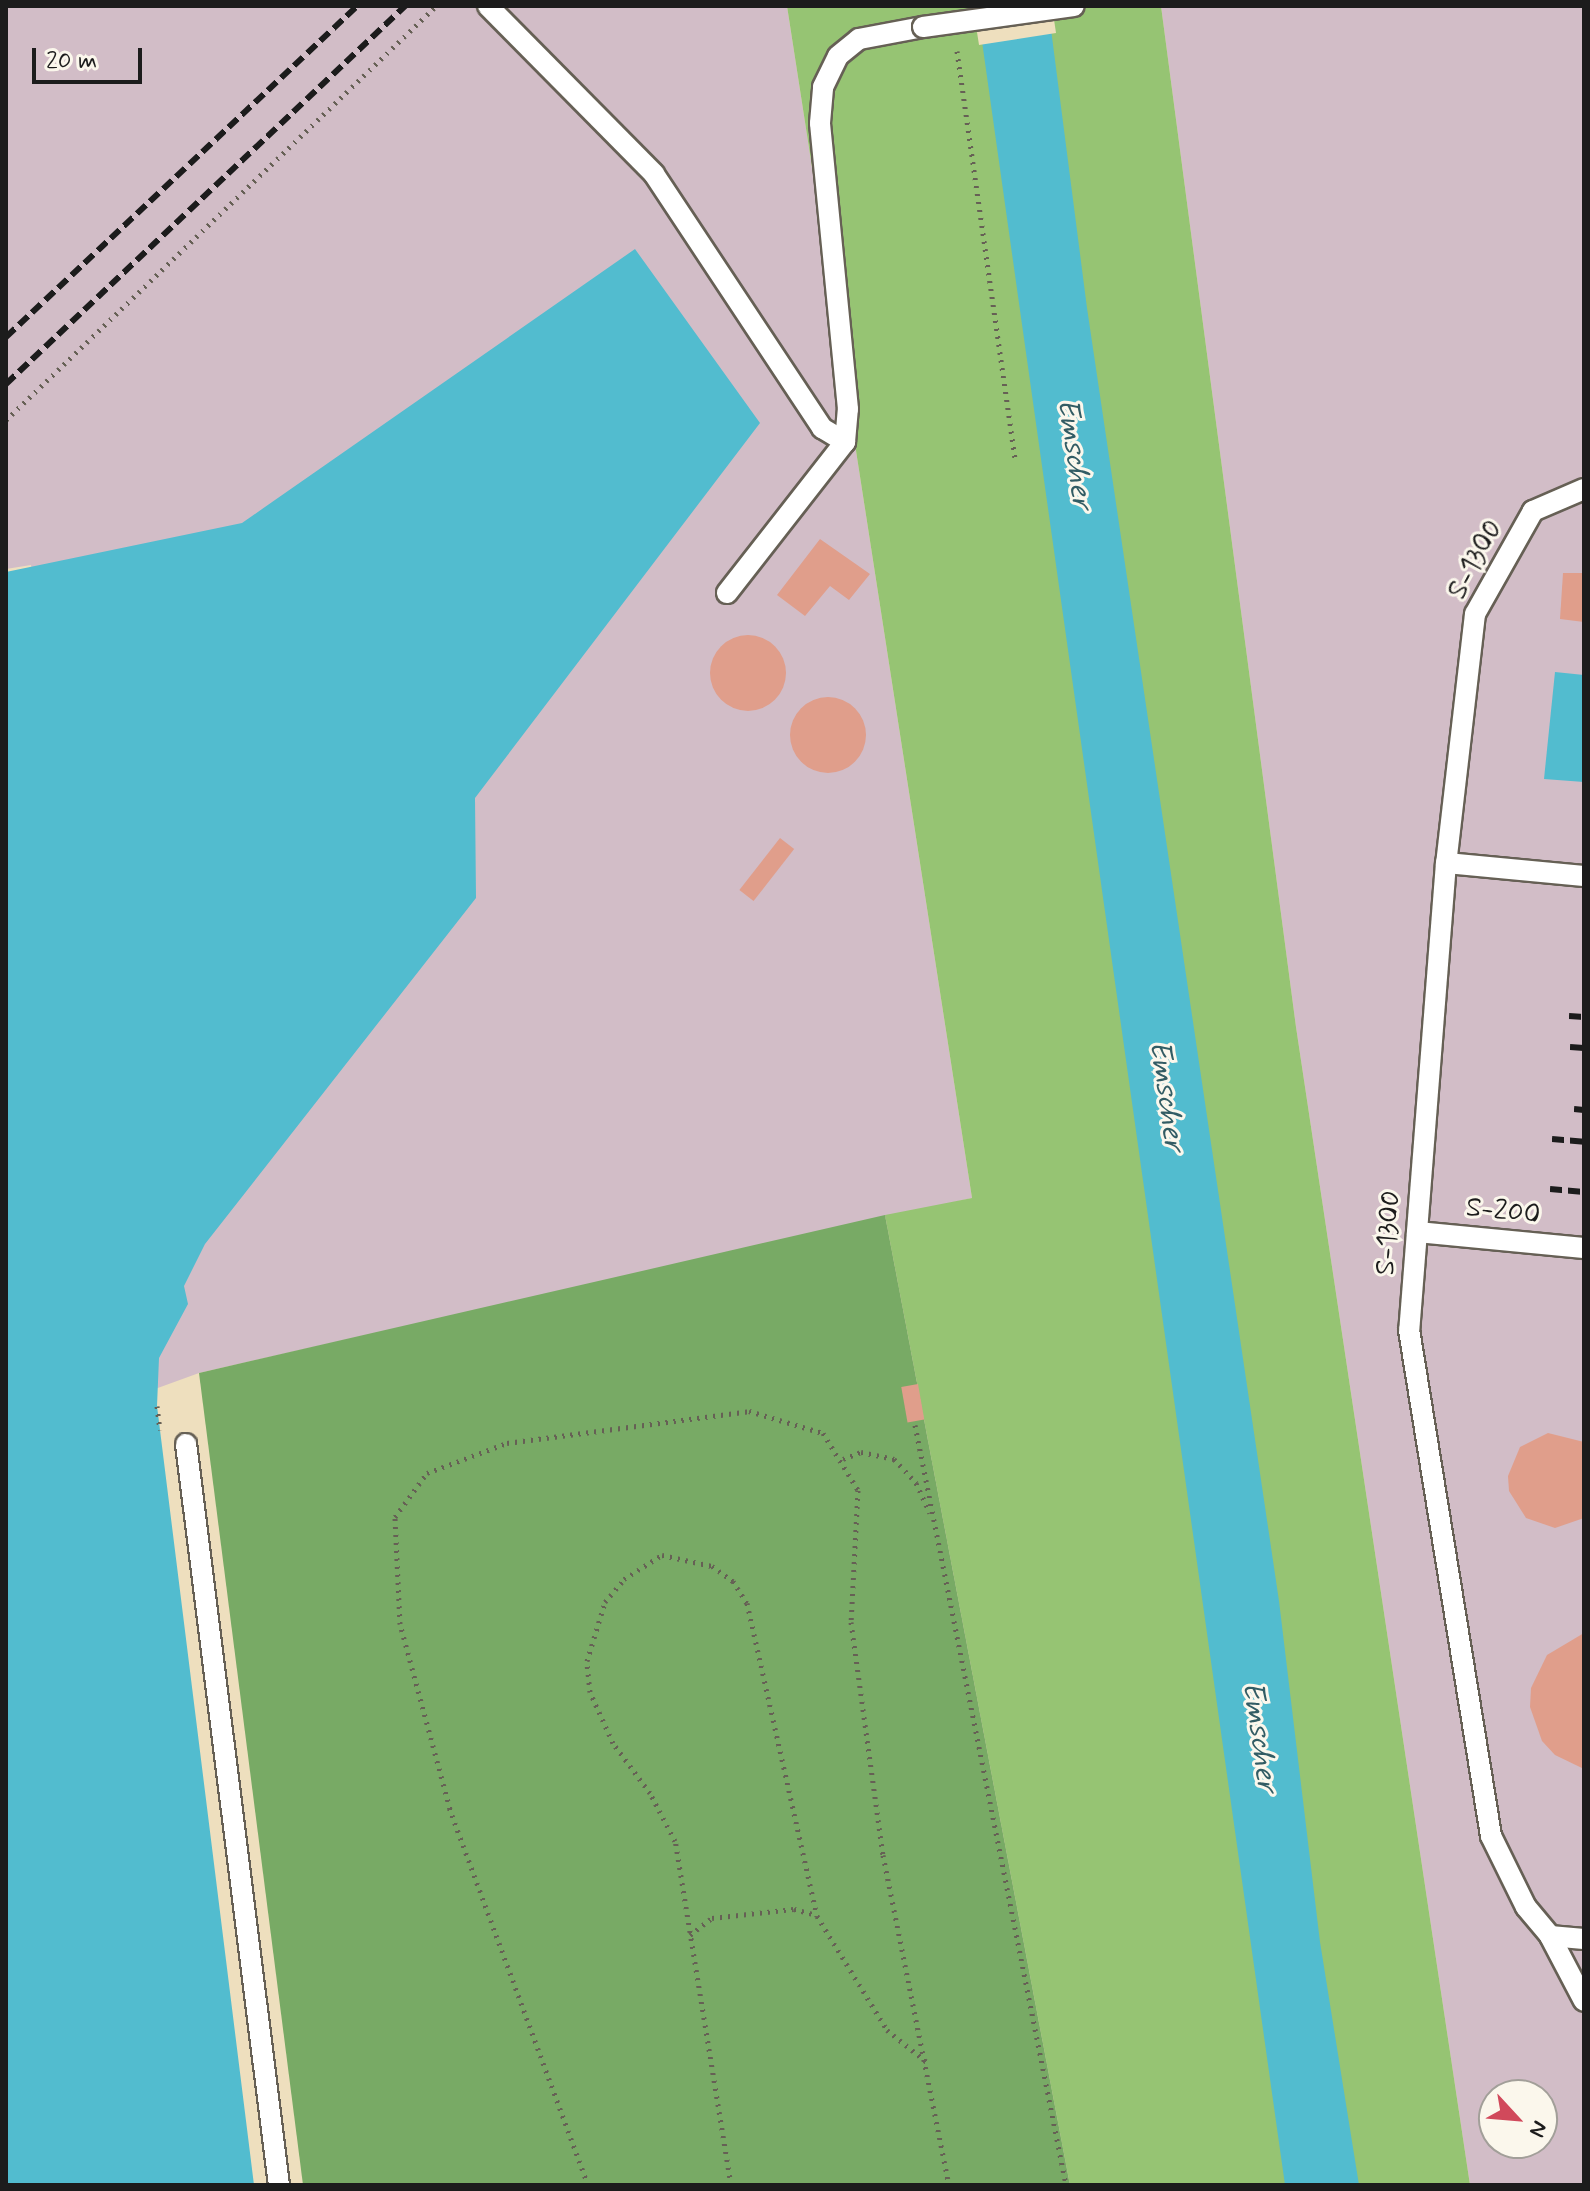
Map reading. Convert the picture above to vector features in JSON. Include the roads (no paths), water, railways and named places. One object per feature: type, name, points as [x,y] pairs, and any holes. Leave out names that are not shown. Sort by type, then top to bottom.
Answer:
[{"type":"lane","points":[[488,6],[654,174],[822,428],[845,442]]},
{"type":"lane","points":[[727,593],[845,442],[848,409],[820,123],[823,87],[838,56],[859,39],[1074,6]]},
{"type":"lane","name":"S-1300","points":[[1584,489],[1533,511],[1475,614],[1446,863],[1409,1330],[1491,1836],[1526,1907],[1550,1936],[1584,2001]]},
{"type":"lane","points":[[1446,863],[1584,876]]},
{"type":"lane","name":"S-200","points":[[1417,1232],[1584,1248]]},
{"type":"lane","points":[[186,1444],[279,2185]]},
{"type":"lane","points":[[1550,1936],[1584,1939]]},
{"type":"water","name":"Emscher","points":[[977,6],[1048,6],[1087,308],[1279,1601],[1320,1942],[1359,2185],[1285,2185]]},
{"type":"water","points":[[635,249],[760,423],[475,798],[476,898],[205,1244],[184,1286],[188,1304],[159,1358],[157,1406],[254,2185],[6,2185],[6,572],[242,523]]},
{"type":"water","points":[[1555,672],[1584,675],[1584,782],[1544,779]]},
{"type":"railway","points":[[6,337],[357,6]]},
{"type":"railway","points":[[6,384],[405,6]]},
{"type":"railway","points":[[1569,1016],[1584,1017]]},
{"type":"railway","points":[[1570,1047],[1584,1048]]},
{"type":"railway","points":[[1574,1109],[1584,1110]]},
{"type":"railway","points":[[1552,1139],[1584,1142]]},
{"type":"railway","points":[[1550,1189],[1584,1192]]}]
